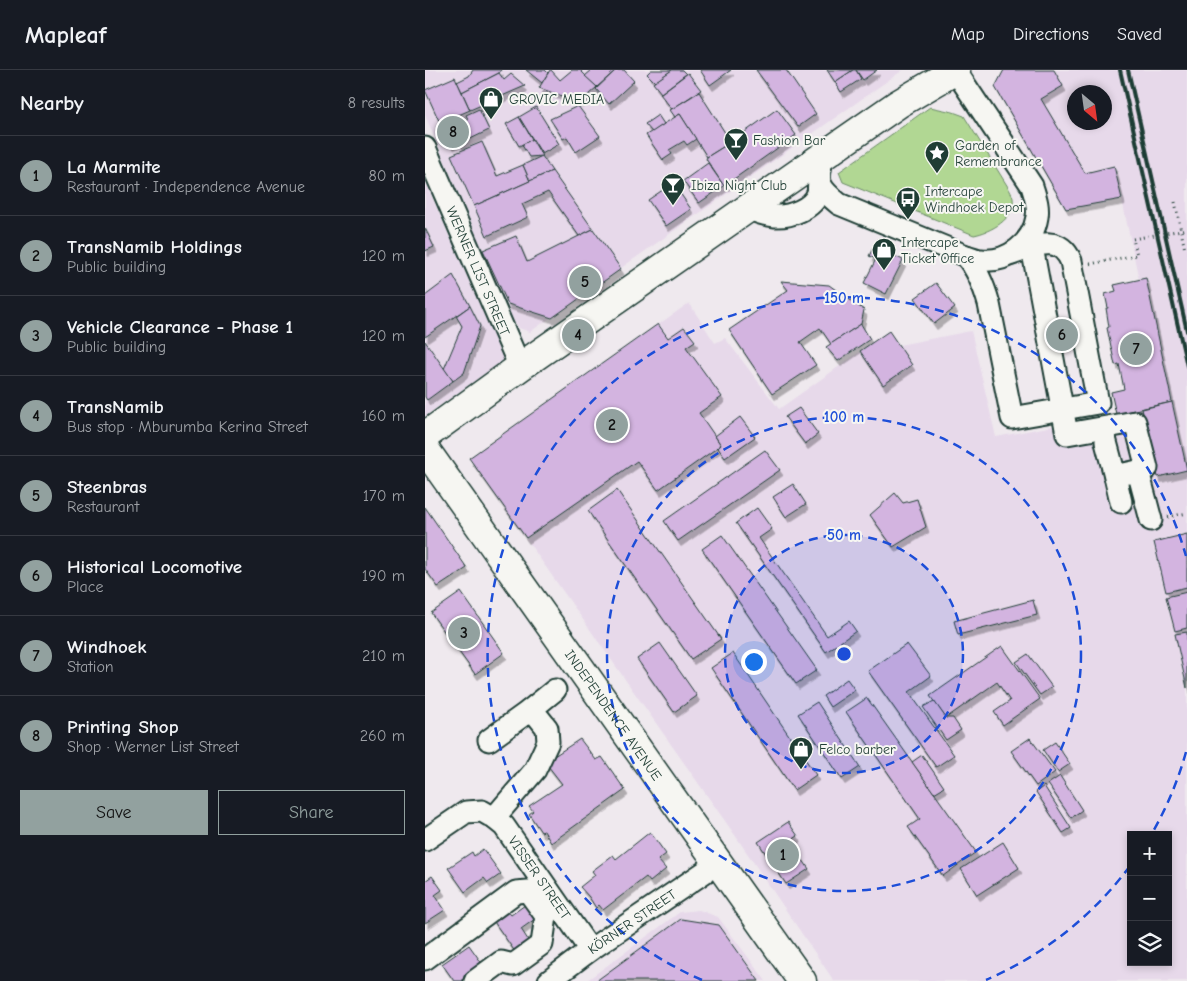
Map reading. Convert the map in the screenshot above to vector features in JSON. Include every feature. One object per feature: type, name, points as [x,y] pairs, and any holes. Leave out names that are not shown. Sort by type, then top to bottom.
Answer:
[{"type":"main road","points":[[425,436],[520,367],[748,208],[821,168],[898,104],[929,70]]},
{"type":"main road","points":[[898,104],[956,70]]},
{"type":"main road","name":"INDEPENDENCE AVENUE","points":[[425,449],[802,981]]},
{"type":"street","points":[[956,70],[1032,186],[1037,201],[1037,216],[1032,239],[1067,434],[1135,422],[1147,468],[1115,476]]},
{"type":"street","name":"WERNER LIST STREET","points":[[425,148],[520,367]]},
{"type":"street","points":[[821,168],[827,194],[839,204],[966,256],[981,260],[997,260],[1012,254],[1032,239]]},
{"type":"street","points":[[966,256],[978,272],[985,288],[1013,418],[1098,404],[1068,254],[1058,245],[1044,244],[1032,239]]},
{"type":"street","points":[[1105,442],[1121,502]]},
{"type":"street","points":[[1138,471],[1162,518]]},
{"type":"street","points":[[489,740],[555,690]]},
{"type":"street","points":[[425,840],[465,812],[488,814],[535,770],[548,742],[547,728],[535,713],[529,711]]},
{"type":"street","name":"VISSER STREET","points":[[488,814],[503,826],[590,950]]},
{"type":"street","name":"KÖRNER STREET","points":[[549,981],[590,950],[718,863]]},
{"type":"street","points":[[425,959],[516,892],[528,891],[547,916],[542,944],[513,965],[501,962],[475,981]]},
{"type":"path","points":[[1175,202],[1185,250]]},
{"type":"path","points":[[1072,267],[1137,256],[1133,240],[1187,229]]},
{"type":"path","points":[[1162,518],[1187,514]]},
{"type":"shaded area","points":[[425,70],[903,70],[530,332],[519,328],[510,315],[425,115]]},
{"type":"shaded area","points":[[1004,70],[1187,70],[1187,981],[834,981],[737,838],[469,458],[689,303],[715,343],[725,338],[779,409],[889,331],[899,345],[971,331],[996,437],[1171,402],[1139,280],[1122,200],[1066,209],[995,88]]},
{"type":"shaded area","points":[[425,181],[504,360],[425,416]]},
{"type":"shaded area","points":[[699,910],[718,917],[766,981],[586,981],[680,912]]},
{"type":"green space","points":[[930,107],[964,116],[1008,187],[1013,198],[1013,205],[1006,218],[994,228],[974,235],[843,182],[839,172]]},
{"type":"building","points":[[473,70],[501,70],[499,73],[462,92],[457,82],[469,76]]},
{"type":"building","points":[[526,70],[545,70],[548,73],[542,83]]},
{"type":"building","points":[[550,70],[560,80],[572,70],[580,70],[597,87],[580,102],[539,88]]},
{"type":"building","points":[[592,70],[616,70],[597,87],[585,76]]},
{"type":"building","points":[[616,70],[624,70],[634,81],[609,104],[596,89]]},
{"type":"building","points":[[651,70],[672,70],[655,82],[647,74]]},
{"type":"building","points":[[672,70],[682,70],[686,74],[661,93],[653,83]]},
{"type":"building","points":[[700,70],[731,70],[710,85]]},
{"type":"building","points":[[756,70],[786,70],[816,114],[798,127]]},
{"type":"building","points":[[827,70],[853,70],[835,82]]},
{"type":"building","points":[[856,70],[861,79],[841,92],[835,82]]},
{"type":"building","points":[[856,70],[877,70],[863,80]]},
{"type":"building","points":[[1004,70],[1054,70],[1063,86],[1041,99],[1085,173],[1114,166],[1122,199],[1066,209],[995,87]]},
{"type":"building","points":[[499,73],[504,80],[511,74],[525,86],[470,110],[462,92]]},
{"type":"building","points":[[688,73],[701,90],[672,109],[660,94]]},
{"type":"building","points":[[455,77],[470,110],[440,123],[425,90]]},
{"type":"building","points":[[699,92],[731,142],[707,157],[680,114],[675,117],[670,110]]},
{"type":"building","points":[[578,106],[600,136],[576,152],[567,137],[563,139],[550,119]]},
{"type":"building","points":[[536,107],[559,144],[542,154],[519,117]]},
{"type":"building","points":[[479,109],[489,130],[460,144],[458,141],[451,144],[442,124],[453,119],[456,125],[468,119],[466,115]]},
{"type":"building","points":[[777,109],[796,135],[724,186],[706,159],[707,157]]},
{"type":"building","points":[[680,114],[696,139],[687,145],[684,141],[669,150],[672,154],[663,160],[646,135]]},
{"type":"building","points":[[658,115],[664,124],[652,132],[645,124]]},
{"type":"building","points":[[519,117],[532,139],[519,146],[506,124]]},
{"type":"building","points":[[532,139],[542,156],[529,157],[522,145]]},
{"type":"building","points":[[482,142],[497,176],[523,165],[530,181],[474,206],[451,155]]},
{"type":"building","points":[[542,156],[552,171],[530,181],[523,165]]},
{"type":"building","points":[[708,163],[724,186],[699,203],[683,181]]},
{"type":"building","points":[[552,171],[593,229],[579,236],[548,192],[522,204],[528,217],[487,236],[474,206]]},
{"type":"building","points":[[673,183],[691,209],[666,226],[648,200]]},
{"type":"building","points":[[425,228],[434,247],[425,251]]},
{"type":"building","points":[[593,229],[621,269],[552,318],[508,304],[483,250],[516,236],[527,262]]},
{"type":"building","name":"Intercape Ticket Office","points":[[874,246],[903,260],[886,294],[864,283],[876,259],[869,256]]},
{"type":"building","points":[[453,275],[470,306],[425,337],[425,296]]},
{"type":"building","points":[[1146,278],[1172,402],[1116,414],[1111,392],[1124,389],[1119,364],[1115,365],[1107,328],[1109,327],[1106,308],[1108,308],[1105,294],[1116,291],[1114,285]]},
{"type":"building","points":[[781,281],[829,285],[864,310],[861,324],[831,344],[820,328],[800,342],[816,365],[772,394],[729,330],[788,290]]},
{"type":"building","points":[[936,283],[955,308],[934,324],[915,298]]},
{"type":"building","points":[[470,306],[480,326],[464,373],[453,381],[444,369],[462,326],[456,316]]},
{"type":"building","points":[[658,324],[668,338],[684,327],[695,341],[686,347],[722,397],[699,413],[721,445],[658,490],[637,461],[526,538],[469,458]]},
{"type":"building","points":[[861,324],[870,339],[838,361],[826,347]]},
{"type":"building","points":[[889,331],[912,365],[883,385],[860,351]]},
{"type":"building","points":[[425,341],[453,381],[427,400],[425,397]]},
{"type":"building","points":[[1172,402],[1187,470],[1158,477],[1142,409]]},
{"type":"building","points":[[799,408],[818,434],[805,444],[785,417]]},
{"type":"building","points":[[740,417],[755,437],[725,458],[718,448],[721,445],[715,436]]},
{"type":"building","points":[[765,450],[780,470],[678,541],[664,521]]},
{"type":"building","points":[[793,484],[806,504],[786,517],[773,497]]},
{"type":"building","points":[[617,490],[721,639],[691,659],[588,511]]},
{"type":"building","points":[[895,493],[903,503],[917,499],[926,527],[893,547],[870,515]]},
{"type":"building","points":[[425,507],[467,568],[438,587],[425,569]]},
{"type":"building","points":[[757,508],[772,529],[759,538],[827,636],[849,621],[856,631],[826,652],[736,523]]},
{"type":"building","points":[[1187,534],[1187,587],[1166,592],[1154,542]]},
{"type":"building","points":[[722,535],[817,670],[796,684],[702,549]]},
{"type":"building","points":[[461,592],[504,653],[475,674],[431,613]]},
{"type":"building","points":[[1187,592],[1187,628],[1175,631],[1166,597]]},
{"type":"building","points":[[1033,600],[1037,615],[958,635],[954,621]]},
{"type":"building","points":[[1187,632],[1187,688],[1175,634]]},
{"type":"building","points":[[660,643],[697,696],[674,712],[637,659]]},
{"type":"building","points":[[907,644],[931,676],[909,692],[954,755],[936,767],[868,671]]},
{"type":"building","points":[[1002,646],[1040,699],[1003,725],[994,712],[1010,701],[997,682],[946,718],[930,696]]},
{"type":"building","points":[[733,653],[816,775],[794,790],[711,668]]},
{"type":"building","points":[[1028,654],[1052,687],[1040,695],[1016,662]]},
{"type":"building","points":[[847,679],[855,690],[830,707],[823,696]]},
{"type":"building","points":[[867,698],[976,852],[943,876],[908,827],[920,819],[846,712]]},
{"type":"building","points":[[934,701],[946,718],[953,718],[961,730],[946,740],[923,707]]},
{"type":"building","points":[[817,702],[860,767],[842,779],[798,714]]},
{"type":"building","points":[[1030,738],[1055,772],[1036,786],[1011,751]]},
{"type":"building","points":[[580,739],[596,760],[602,757],[625,790],[551,843],[544,831],[541,832],[529,814],[533,811],[529,806],[562,784],[545,762]]},
{"type":"building","points":[[1055,742],[1070,764],[1058,772],[1043,750]]},
{"type":"building","points":[[922,755],[944,787],[934,793],[912,762]]},
{"type":"building","points":[[1060,776],[1082,810],[1071,818],[1048,784]]},
{"type":"building","points":[[1044,786],[1071,828],[1063,833],[1036,792]]},
{"type":"building","points":[[788,822],[798,836],[790,841],[809,869],[786,884],[758,842]]},
{"type":"building","points":[[650,832],[666,854],[658,860],[666,869],[650,882],[646,877],[603,910],[599,905],[596,908],[580,887],[595,875],[592,871],[613,855],[616,859]]},
{"type":"building","points":[[1003,842],[1019,868],[977,895],[961,869]]},
{"type":"building","points":[[483,849],[501,874],[488,883],[484,878],[465,892],[448,868],[472,852],[474,856]]},
{"type":"building","points":[[432,876],[442,890],[435,895],[445,910],[425,923],[425,881]]},
{"type":"building","points":[[525,905],[535,919],[521,929],[532,946],[518,956],[492,919],[506,909],[511,915]]},
{"type":"building","points":[[681,919],[719,925],[759,981],[596,981]]},
{"type":"building","points":[[469,945],[486,969],[468,981],[454,981],[442,964]]},
{"type":"railway","points":[[1120,70],[1187,366]]},
{"type":"railway","points":[[1128,70],[1187,331]]},
{"type":"place","name":"GROVIC MEDIA","points":[[491,120]]},
{"type":"place","name":"Printing Shop","points":[[453,132]]},
{"type":"place","name":"Fashion Bar","points":[[736,161]]},
{"type":"place","name":"Garden of Remembrance","points":[[937,174]]},
{"type":"place","name":"Ibiza Night Club","points":[[673,206]]},
{"type":"place","name":"Intercape Windhoek Depot","points":[[908,220]]},
{"type":"place","name":"Intercape Ticket Office","points":[[884,271]]},
{"type":"place","name":"Steenbras","points":[[585,282]]},
{"type":"place","name":"TransNamib","points":[[578,335]]},
{"type":"place","name":"Historical Locomotive","points":[[1062,335]]},
{"type":"place","name":"Windhoek","points":[[1136,349]]},
{"type":"place","name":"TransNamib Holdings","points":[[612,425]]},
{"type":"place","name":"Vehicle Clearance - Phase 1","points":[[464,633]]},
{"type":"place","name":"Felco barber","points":[[801,770]]},
{"type":"place","name":"La Marmite","points":[[783,855]]}]
